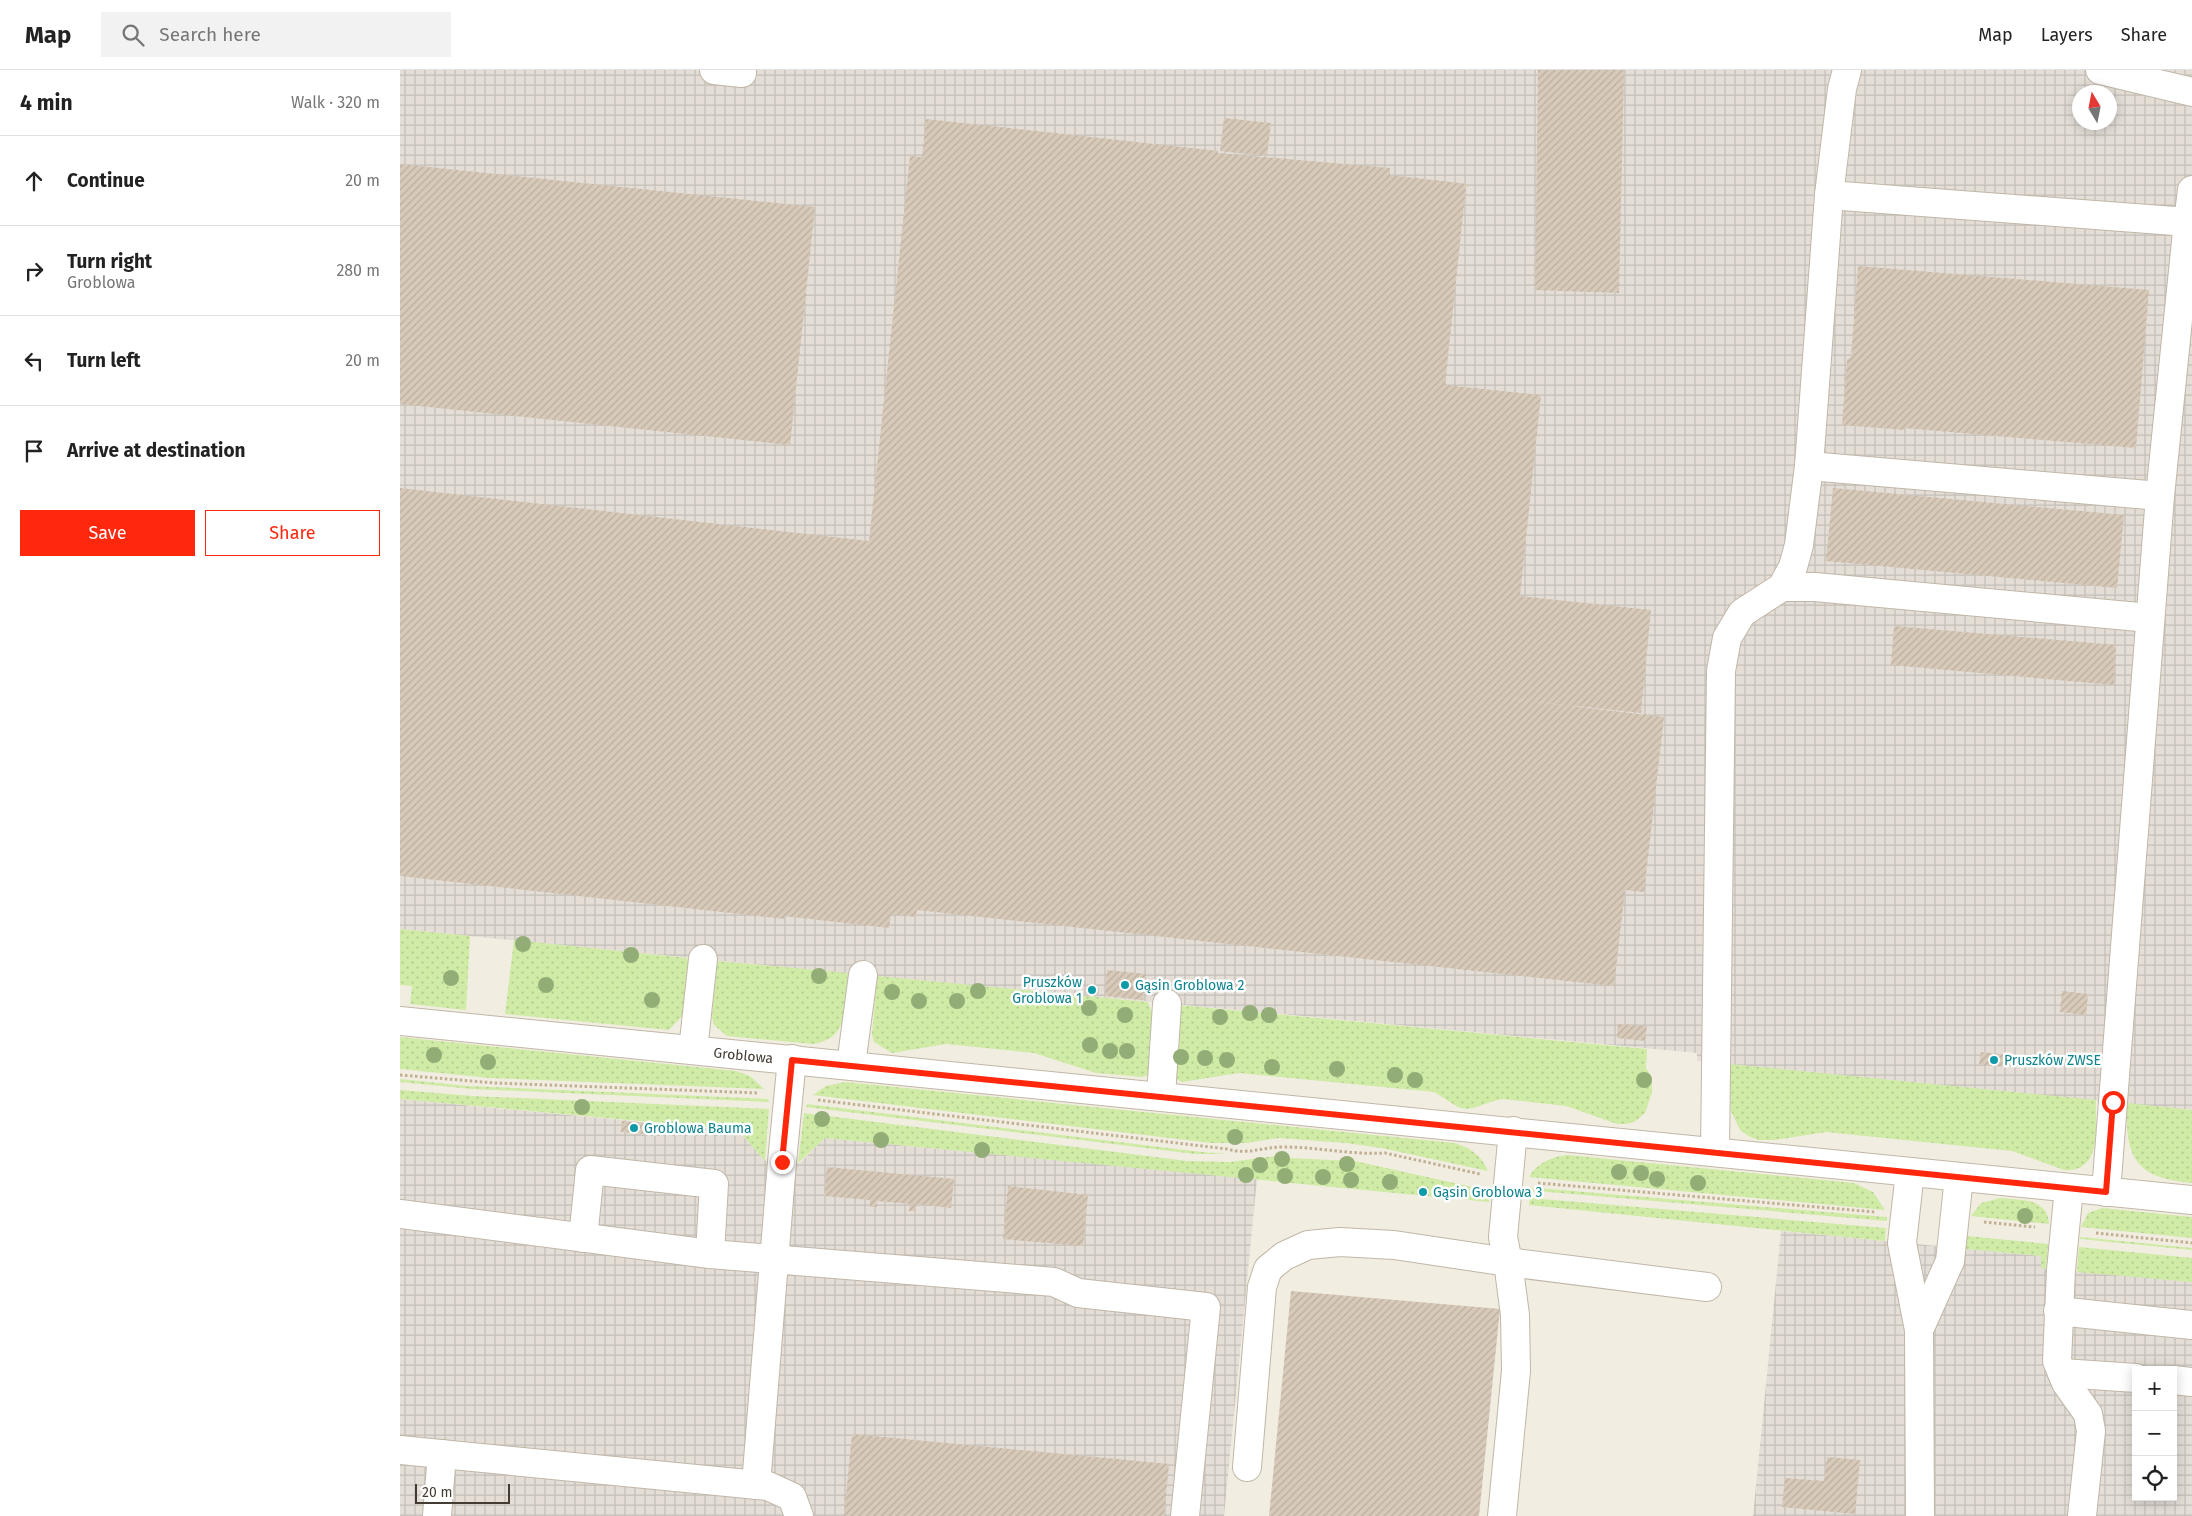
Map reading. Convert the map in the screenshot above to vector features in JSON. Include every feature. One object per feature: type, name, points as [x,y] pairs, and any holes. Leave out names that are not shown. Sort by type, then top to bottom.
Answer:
[{"type":"street","points":[[714,70],[742,73]]},
{"type":"street","points":[[1715,1151],[1721,671],[1727,638],[1742,613],[1782,587],[1793,567],[1799,545],[1809,466],[1829,195],[1842,89],[1847,70]]},
{"type":"street","points":[[2100,70],[2192,92]]},
{"type":"street","points":[[2106,1192],[2160,496],[2192,190]]},
{"type":"street","points":[[1829,195],[2188,222]]},
{"type":"street","points":[[1809,466],[2160,496]]},
{"type":"street","points":[[1782,587],[1815,587],[2150,618]]},
{"type":"street","points":[[693,1050],[703,959]]},
{"type":"street","points":[[851,1065],[862,975]]},
{"type":"street","points":[[1161,1096],[1167,1004]]},
{"type":"street","name":"Groblowa","points":[[400,1021],[2192,1200]]},
{"type":"street","points":[[756,1485],[792,1060]]},
{"type":"street","points":[[1502,1516],[1516,1371],[1515,1315],[1503,1236],[1513,1131]]},
{"type":"street","points":[[583,1238],[590,1170],[714,1184],[710,1254]]},
{"type":"street","points":[[1910,1172],[1902,1243],[1919,1330],[1920,1516]]},
{"type":"street","points":[[1919,1330],[1950,1261],[1959,1177]]},
{"type":"street","points":[[2069,1188],[2058,1311],[2057,1360],[2066,1383],[2088,1414],[2091,1431],[2082,1516]]},
{"type":"street","points":[[400,1214],[710,1254],[1054,1282],[1078,1293],[1206,1307],[1185,1516]]},
{"type":"street","points":[[1247,1467],[1262,1287],[1268,1269],[1284,1256],[1308,1245],[1340,1242],[1394,1245],[1707,1288]]},
{"type":"street","points":[[2058,1311],[2192,1326]]},
{"type":"street","points":[[2062,1372],[2132,1378]]},
{"type":"street","points":[[2177,1380],[2192,1382]]},
{"type":"street","points":[[400,1450],[768,1486],[792,1497],[799,1516]]},
{"type":"street","points":[[438,1516],[442,1454]]},
{"type":"path","points":[[400,1075],[495,1083],[766,1094]]},
{"type":"path","points":[[810,1099],[1227,1149],[1241,1153],[1283,1147],[1368,1154],[1384,1153],[1482,1174]]},
{"type":"path","points":[[1537,1183],[1876,1212]]},
{"type":"path","points":[[1978,1222],[2040,1228]]},
{"type":"path","points":[[2090,1233],[2192,1243]]},
{"type":"shaded area","points":[[400,70],[2192,70],[2192,1110],[1697,1061],[1697,1053],[843,973],[400,929]]},
{"type":"shaded area","points":[[400,1099],[738,1131],[766,1161],[800,1163],[824,1138],[1257,1179],[1224,1516],[400,1516]]},
{"type":"shaded area","points":[[1781,1231],[2042,1256],[2042,1268],[2192,1282],[2192,1516],[1753,1516]]},
{"type":"green space","points":[[400,929],[470,936],[466,1010],[410,1004],[412,986],[400,985]]},
{"type":"green space","points":[[514,940],[687,958],[689,966],[683,1015],[669,1030],[505,1014]]},
{"type":"green space","points":[[717,961],[848,973],[844,1014],[839,1028],[831,1038],[814,1044],[727,1036],[714,1025],[712,1018]]},
{"type":"green space","points":[[877,976],[1148,1002],[1156,1026],[1151,1074],[1142,1077],[1096,1073],[1034,1053],[946,1044],[892,1053],[874,1042],[872,1034]]},
{"type":"green space","points":[[1179,1005],[1647,1049],[1646,1068],[1652,1077],[1652,1092],[1645,1113],[1636,1121],[1627,1124],[1617,1124],[1566,1106],[1503,1099],[1465,1109],[1434,1092],[1239,1073],[1182,1082],[1173,1077]]},
{"type":"green space","points":[[400,1037],[736,1071],[750,1076],[764,1089],[490,1078],[400,1069]]},
{"type":"green space","points":[[1730,1064],[2096,1100],[2094,1146],[2091,1156],[2085,1164],[2077,1169],[2064,1170],[2012,1151],[1826,1132],[1774,1140],[1759,1140],[1750,1137],[1740,1130],[1731,1111]]},
{"type":"green space","points":[[400,1079],[467,1086],[768,1099],[769,1102],[472,1089],[400,1082]]},
{"type":"green space","points":[[845,1082],[1454,1143],[1475,1153],[1488,1171],[1381,1148],[1346,1143],[1279,1138],[1246,1143],[1211,1143],[813,1095],[826,1086]]},
{"type":"green space","points":[[400,1090],[473,1096],[769,1109],[765,1161],[738,1130],[400,1099]]},
{"type":"green space","points":[[2127,1103],[2192,1110],[2192,1183],[2158,1176],[2146,1170],[2137,1162],[2128,1138]]},
{"type":"green space","points":[[807,1104],[1228,1154],[1195,1154],[806,1107]]},
{"type":"green space","points":[[804,1113],[1187,1161],[1230,1162],[1283,1155],[1288,1158],[1355,1161],[1490,1191],[1489,1202],[825,1138],[798,1163]]},
{"type":"green space","points":[[1567,1155],[1854,1183],[1873,1192],[1885,1210],[1529,1177],[1536,1168],[1545,1162],[1555,1157]]},
{"type":"green space","points":[[1525,1187],[1887,1217],[1887,1221],[1525,1190]]},
{"type":"green space","points":[[1530,1198],[1886,1228],[1885,1241],[1529,1205]]},
{"type":"green space","points":[[2000,1198],[2024,1200],[2038,1205],[2044,1209],[2049,1224],[1971,1216],[1981,1203]]},
{"type":"green space","points":[[2102,1208],[2192,1217],[2192,1238],[2081,1227],[2088,1213]]},
{"type":"green space","points":[[1967,1236],[2048,1244],[2046,1269],[2041,1268],[2041,1256],[1966,1249]]},
{"type":"green space","points":[[2080,1237],[2192,1248],[2192,1250],[2080,1239]]},
{"type":"green space","points":[[2079,1247],[2192,1258],[2192,1282],[2077,1272]]},
{"type":"building","points":[[1538,70],[1624,70],[1619,293],[1535,290]]},
{"type":"building","points":[[1224,118],[1271,123],[1267,156],[1220,151]]},
{"type":"building","points":[[926,119],[1218,151],[1218,153],[1390,168],[1390,175],[1468,184],[1468,187],[1466,186],[1445,385],[1541,395],[1520,596],[1651,610],[1641,713],[1511,699],[1664,717],[1644,892],[1625,890],[1614,986],[917,910],[916,917],[891,914],[889,928],[784,916],[784,919],[400,876],[400,488],[869,541],[910,156],[922,157]]},
{"type":"building","points":[[400,164],[815,207],[790,445],[400,404]]},
{"type":"building","points":[[1858,266],[2149,290],[2136,448],[1904,428],[1904,430],[1842,425],[1847,360],[1851,357]]},
{"type":"building","points":[[1833,488],[2124,515],[2117,588],[1826,561]]},
{"type":"building","points":[[1894,626],[2116,645],[2114,685],[1891,665]]},
{"type":"building","name":"Gąsin Groblowa 2","points":[[1107,970],[1146,974],[1143,1000],[1105,996]]},
{"type":"building","name":"Pruszków Groblowa 1","points":[[1087,986],[1099,988],[1098,994],[1086,993]]},
{"type":"building","points":[[2062,991],[2088,994],[2086,1015],[2060,1012]]},
{"type":"building","points":[[1618,1024],[1647,1026],[1645,1041],[1617,1038]]},
{"type":"building","name":"Pruszków ZWSE","points":[[1981,1052],[2009,1055],[2008,1067],[1979,1065]]},
{"type":"building","name":"Groblowa Bauma","points":[[622,1121],[646,1123],[645,1134],[621,1132]]},
{"type":"building","points":[[827,1167],[954,1179],[951,1208],[916,1204],[916,1211],[909,1211],[910,1204],[877,1201],[877,1207],[870,1207],[870,1200],[824,1196]]},
{"type":"building","points":[[1008,1186],[1088,1195],[1083,1246],[1003,1239]]},
{"type":"building","name":"Gąsin Groblowa 3","points":[[1418,1189],[1429,1190],[1429,1196],[1417,1195]]},
{"type":"building","points":[[1291,1291],[1500,1309],[1479,1516],[1269,1516]]},
{"type":"building","points":[[852,1434],[1169,1464],[1164,1516],[844,1516]]},
{"type":"building","points":[[1827,1457],[1860,1460],[1855,1514],[1782,1507],[1785,1478],[1824,1481]]},
{"type":"place","name":"Gąsin Groblowa 2","points":[[1125,985]]},
{"type":"place","name":"Pruszków Groblowa 1","points":[[1092,990]]},
{"type":"place","name":"Pruszków ZWSE","points":[[1994,1060]]},
{"type":"place","name":"Groblowa Bauma","points":[[634,1128]]},
{"type":"place","name":"Gąsin Groblowa 3","points":[[1423,1192]]},
{"type":"route","points":[[782,1162],[792,1060],[1715,1151],[2106,1192],[2113,1102]]}]
